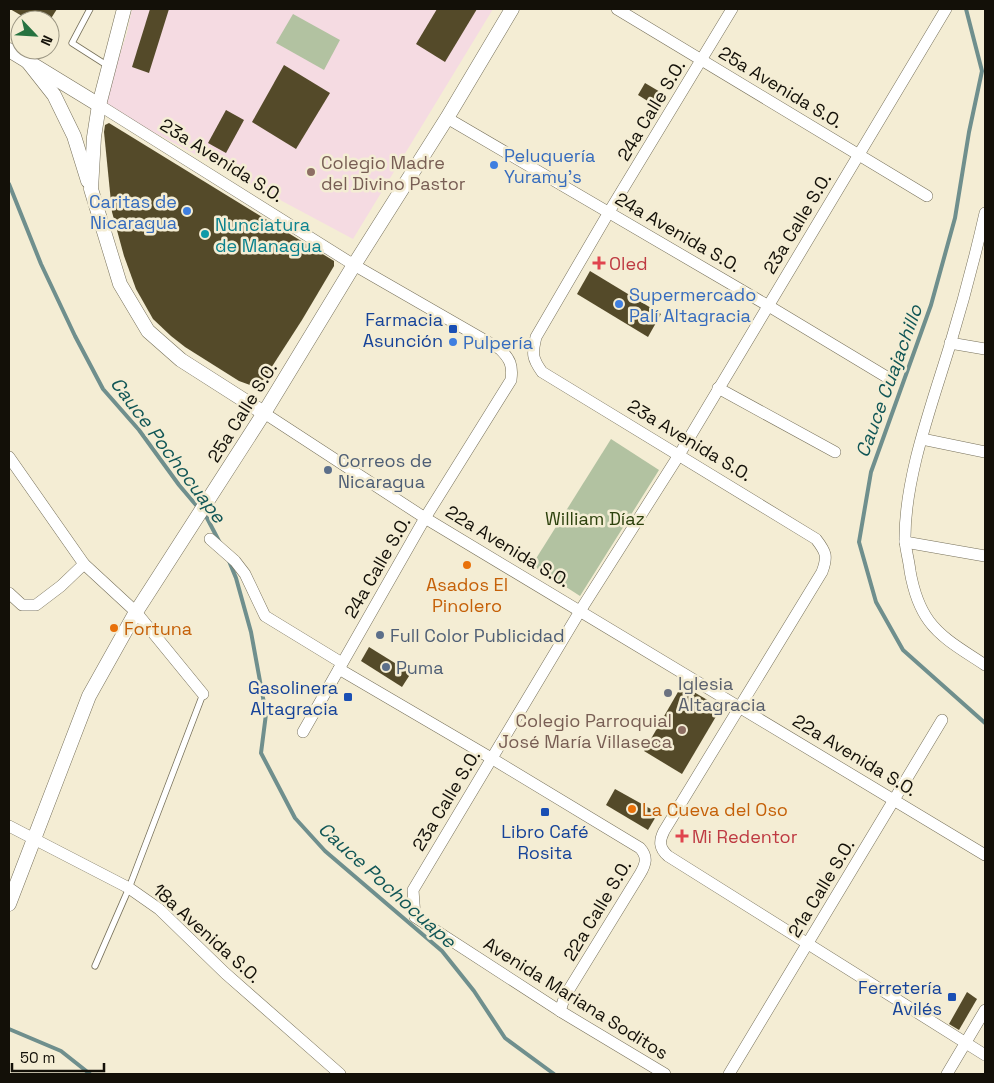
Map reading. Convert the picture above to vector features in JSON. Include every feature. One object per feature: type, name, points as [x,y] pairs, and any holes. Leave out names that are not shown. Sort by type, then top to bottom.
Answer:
[{"type":"street","name":"22a Avenida S.O.","points":[[124,9],[99,105],[94,137],[91,189],[120,284],[148,331],[181,360],[425,518],[985,855]]},
{"type":"street","name":"25a Calle S.O.","points":[[9,904],[89,696],[136,612],[264,414],[512,9]]},
{"type":"street","name":"25a Avenida S.O.","points":[[617,9],[927,196]]},
{"type":"street","name":"24a Calle S.O.","points":[[534,361],[533,351],[536,337],[732,9]]},
{"type":"street","name":"23a Calle S.O.","points":[[412,890],[580,611],[679,455],[946,9]]},
{"type":"street","name":"23a Avenida S.O.","points":[[9,50],[354,265],[500,349],[509,358],[513,368]]},
{"type":"street","points":[[28,62],[54,96],[74,136],[91,189]]},
{"type":"street","name":"24a Avenida S.O.","points":[[447,118],[768,305],[890,379]]},
{"type":"street","points":[[985,213],[983,235],[922,439],[910,487],[905,542],[912,584],[918,603],[928,620],[945,638],[985,665]]},
{"type":"street","points":[[950,343],[985,349]]},
{"type":"street","name":"23a Avenida S.O.","points":[[534,361],[542,372],[816,539],[825,551],[826,562],[822,572],[739,707]]},
{"type":"street","name":"24a Calle S.O.","points":[[304,732],[425,518],[511,380],[513,368]]},
{"type":"street","points":[[718,388],[835,452]]},
{"type":"street","points":[[922,439],[985,452]]},
{"type":"street","points":[[9,457],[84,564],[136,612],[203,694]]},
{"type":"street","points":[[210,539],[245,574],[265,616],[341,666],[491,758]]},
{"type":"street","points":[[905,542],[985,556]]},
{"type":"street","points":[[9,593],[22,605],[36,605],[61,586],[84,564]]},
{"type":"street","points":[[739,707],[664,831],[660,842],[661,849],[668,856],[985,1055]]},
{"type":"street","name":"21a Calle S.O.","points":[[729,1074],[942,720]]},
{"type":"street","name":"22a Calle S.O.","points":[[491,758],[640,848],[646,859],[640,874],[565,996],[560,1011]]},
{"type":"street","name":"18a Avenida S.O.","points":[[9,826],[129,888],[159,910],[225,973],[340,1074]]},
{"type":"street","name":"Avenida Mariana Soditos","points":[[412,890],[415,916],[560,1011],[665,1074]]},
{"type":"street","points":[[947,1074],[985,1010]]},
{"type":"lane","points":[[90,9],[72,43],[108,66]]},
{"type":"lane","points":[[95,966],[129,888],[203,694]]},
{"type":"shaded area","name":"Colegio Madre del Divino Pastor","points":[[132,9],[493,9],[353,239],[103,105],[127,33]]},
{"type":"green space","points":[[293,14],[340,40],[324,70],[276,43]]},
{"type":"green space","name":"William Díaz","points":[[611,439],[659,470],[580,596],[532,565]]},
{"type":"building","points":[[10,9],[57,9],[56,10]]},
{"type":"building","points":[[150,9],[169,9],[149,73],[132,67]]},
{"type":"building","points":[[437,9],[477,9],[445,62],[416,44]]},
{"type":"building","points":[[284,65],[330,93],[296,149],[252,122]]},
{"type":"building","points":[[645,83],[667,96],[659,108],[638,95]]},
{"type":"building","points":[[226,110],[244,120],[226,153],[208,143]]},
{"type":"building","name":"Nunciatura de Managua","points":[[109,123],[334,261],[334,266],[302,320],[264,379],[257,385],[250,385],[239,381],[171,336],[153,319],[136,289],[124,256],[112,212],[104,132],[105,125]]},
{"type":"building","name":"Supermercado Palí Altagracia","points":[[590,271],[661,314],[648,337],[577,294]]},
{"type":"building","name":"Puma","points":[[369,647],[411,673],[402,687],[361,661]]},
{"type":"building","name":"Colegio Parroquial José María Villaseca","points":[[682,685],[721,708],[682,774],[644,751]]},
{"type":"building","name":"La Cueva del Oso","points":[[615,789],[658,813],[648,830],[606,805]]},
{"type":"building","points":[[967,992],[977,999],[959,1030],[949,1024]]},
{"type":"waterway","name":"Cauce Cuajachillo","points":[[966,9],[982,71],[969,132],[955,218],[931,305],[871,472],[859,542],[876,602],[903,650],[985,723]]},
{"type":"waterway","name":"Cauce Pochocuape","points":[[9,184],[41,264],[75,336],[103,389],[139,430],[179,485],[207,518],[220,543]]},
{"type":"waterway","name":"Cauce Pochocuape","points":[[229,561],[236,578],[251,632],[266,714],[261,753],[295,818],[325,851],[442,951],[474,991],[505,1038],[554,1074]]},
{"type":"waterway","points":[[9,1029],[61,1051],[90,1074]]},
{"type":"place","name":"Peluquería Yuramy's","points":[[494,165]]},
{"type":"place","name":"Colegio Madre del Divino Pastor","points":[[311,172]]},
{"type":"place","name":"Caritas de Nicaragua","points":[[187,211]]},
{"type":"place","name":"Nunciatura de Managua","points":[[205,234]]},
{"type":"place","name":"Oled","points":[[599,263]]},
{"type":"place","name":"Supermercado Palí Altagracia","points":[[619,304]]},
{"type":"place","name":"Farmacia Asunción","points":[[453,329]]},
{"type":"place","name":"Pulpería","points":[[453,342]]},
{"type":"place","name":"Correos de Nicaragua","points":[[328,470]]},
{"type":"place","name":"Asados El Pinolero","points":[[467,565]]},
{"type":"place","name":"Fortuna","points":[[114,628]]},
{"type":"place","name":"Full Color Publicidad","points":[[380,635]]},
{"type":"place","name":"Puma","points":[[386,667]]},
{"type":"place","name":"Iglesia Altagracia","points":[[668,693]]},
{"type":"place","name":"Gasolinera Altagracia","points":[[348,697]]},
{"type":"place","name":"Colegio Parroquial José María Villaseca","points":[[682,730]]},
{"type":"place","name":"La Cueva del Oso","points":[[632,809]]},
{"type":"place","name":"Libro Café Rosita","points":[[545,812]]},
{"type":"place","name":"Mi Redentor","points":[[682,836]]},
{"type":"place","name":"Ferretería Avilés","points":[[952,997]]}]
